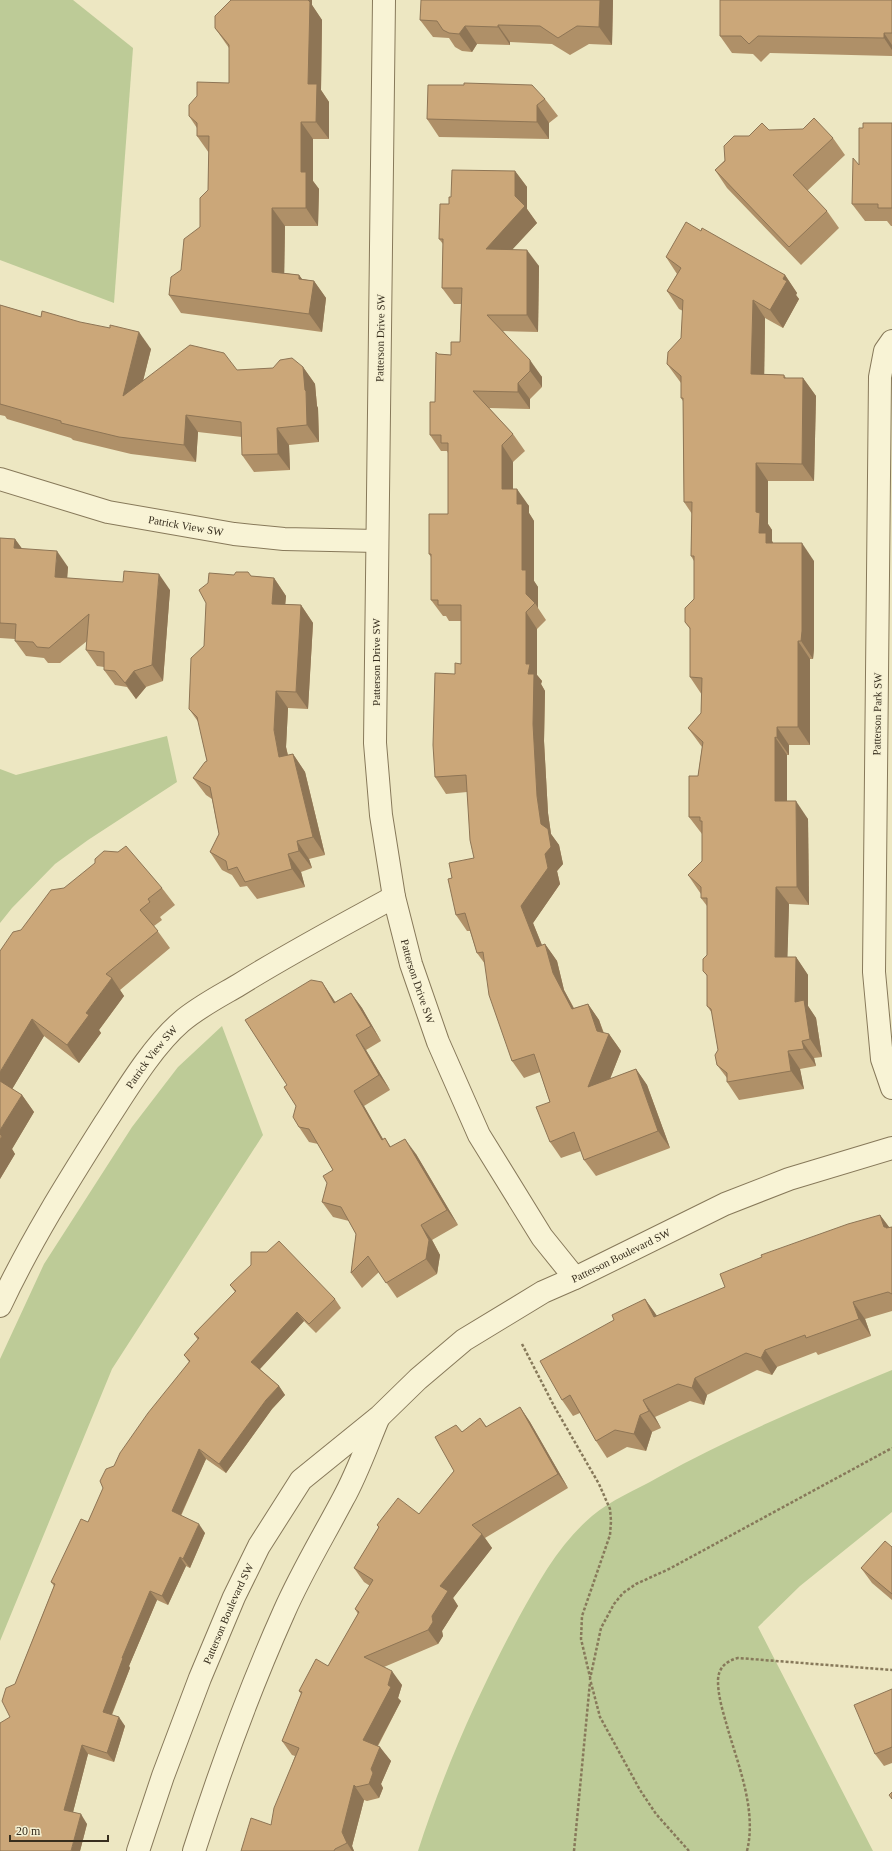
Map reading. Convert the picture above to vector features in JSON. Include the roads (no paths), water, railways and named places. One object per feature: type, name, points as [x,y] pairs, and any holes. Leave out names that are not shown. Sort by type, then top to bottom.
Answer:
[{"type":"street","name":"Patterson Drive SW","points":[[384,0],[375,743],[381,815],[394,897],[411,964],[438,1042],[479,1135],[542,1237],[575,1278]]},
{"type":"street","name":"Patterson Park SW","points":[[892,341],[885,351],[880,377],[874,972],[882,1059],[892,1088]]},
{"type":"street","name":"Patrick View SW","points":[[0,479],[108,512],[234,534],[284,540],[377,541]]},
{"type":"street","name":"Patrick View SW","points":[[0,1306],[20,1264],[59,1196],[123,1094],[163,1040],[181,1022],[212,1001],[268,967],[394,897]]},
{"type":"street","name":"Patterson Boulevard SW","points":[[138,1851],[163,1776],[200,1678],[234,1597],[259,1546],[301,1480],[380,1416],[418,1379],[464,1340],[532,1298],[725,1204],[789,1179],[892,1148]]},
{"type":"street","name":"Patterson Boulevard SW","points":[[194,1851],[212,1793],[254,1683],[284,1611],[316,1546],[343,1499],[380,1416]]}]
